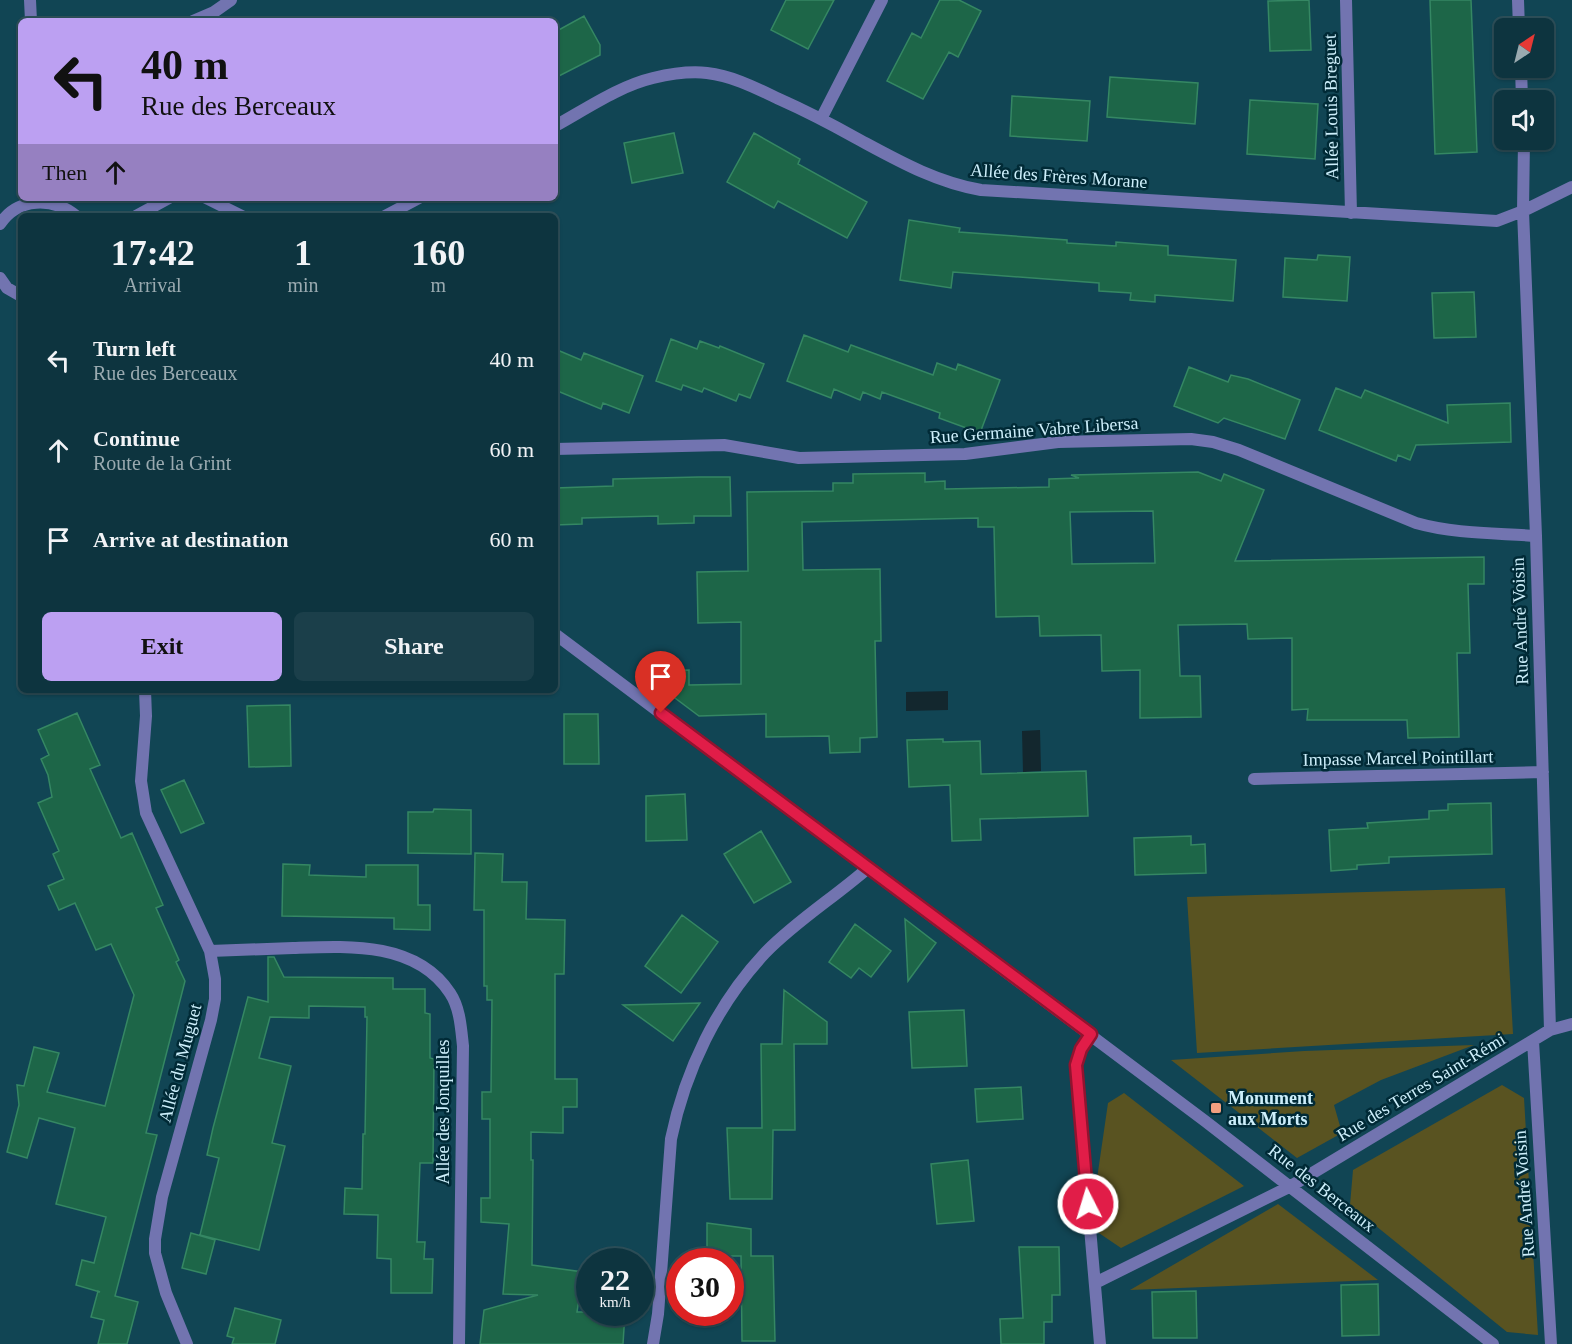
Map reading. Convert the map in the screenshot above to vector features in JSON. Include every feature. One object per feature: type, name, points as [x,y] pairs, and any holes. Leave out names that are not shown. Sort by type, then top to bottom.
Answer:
[{"type":"street","points":[[30,0],[31,18]]},
{"type":"street","points":[[200,18],[214,12],[231,0]]},
{"type":"street","points":[[821,118],[882,0]]},
{"type":"street","name":"Allée Louis Breguet","points":[[1346,0],[1351,213]]},
{"type":"street","points":[[1518,0],[1519,18]]},
{"type":"street","name":"Allée des Frères Morane","points":[[558,124],[622,90],[651,78],[679,73],[697,73],[725,76],[751,85],[821,118],[917,170],[956,186],[973,189],[1497,221],[1572,187]]},
{"type":"street","name":"Rue André Voisin","points":[[1524,150],[1523,211],[1536,536],[1551,1030]]},
{"type":"street","points":[[0,224],[14,209],[36,201]]},
{"type":"street","points":[[44,201],[66,207],[73,213]]},
{"type":"street","points":[[142,213],[164,201]]},
{"type":"street","points":[[212,201],[236,213]]},
{"type":"street","points":[[391,213],[413,201]]},
{"type":"street","points":[[2,286],[18,294]]},
{"type":"street","name":"Rue Germaine Vabre Libersa","points":[[558,449],[724,446],[799,458],[966,454],[1058,442],[1191,439],[1213,442],[1239,450],[1416,523],[1437,529],[1536,536]]},
{"type":"street","name":"Rue des Berceaux","points":[[558,636],[1091,1034],[1493,1344]]},
{"type":"street","name":"Allée du Muguet","points":[[145,693],[146,716],[141,781],[146,813],[210,951],[215,979],[215,999],[162,1197],[155,1239],[155,1252],[163,1285],[188,1344]]},
{"type":"street","name":"Impasse Marcel Pointillart","points":[[1254,779],[1543,772]]},
{"type":"street","points":[[653,1344],[658,1314],[671,1139],[676,1115],[692,1068],[724,1007],[766,952],[868,868]]},
{"type":"street","name":"Allée des Jonquilles","points":[[210,951],[337,946],[378,949],[398,954],[415,963],[432,974],[450,992],[458,1015],[463,1046],[459,1344]]},
{"type":"street","name":"Rue des Terres Saint-Rémi","points":[[1095,1283],[1291,1186],[1551,1030],[1572,1024]]},
{"type":"street","points":[[1091,1034],[1081,1049],[1076,1065],[1100,1344]]},
{"type":"street","name":"Rue André Voisin","points":[[1533,1041],[1551,1344]]},
{"type":"shaded area","points":[[1505,888],[1513,1034],[1197,1053],[1187,897]]},
{"type":"shaded area","points":[[1474,1045],[1381,1080],[1334,1105],[1342,1133],[1297,1158],[1171,1060],[1304,1051]]},
{"type":"shaded area","points":[[1502,1085],[1524,1098],[1538,1335],[1507,1332],[1350,1205],[1353,1170]]},
{"type":"shaded area","points":[[1124,1093],[1244,1186],[1121,1248],[1090,1227],[1108,1103]]},
{"type":"shaded area","points":[[1278,1204],[1378,1280],[1130,1290]]},
{"type":"water","points":[[948,691],[948,710],[906,711],[906,692]]},
{"type":"water","points":[[1040,730],[1041,771],[1023,772],[1022,731]]},
{"type":"building","points":[[786,0],[834,0],[808,49],[771,30]]},
{"type":"building","points":[[940,0],[959,0],[981,11],[958,57],[949,52],[923,99],[887,81],[912,33],[921,38]]},
{"type":"building","points":[[1309,0],[1311,50],[1270,51],[1268,1]]},
{"type":"building","points":[[1430,0],[1471,0],[1477,152],[1435,154]]},
{"type":"building","points":[[584,16],[600,45],[600,55],[558,76],[558,30]]},
{"type":"building","points":[[1110,77],[1198,83],[1195,124],[1107,117]]},
{"type":"building","points":[[1012,96],[1090,101],[1087,141],[1010,136]]},
{"type":"building","points":[[1250,100],[1318,104],[1315,159],[1247,154]]},
{"type":"building","points":[[674,133],[683,173],[632,183],[624,143]]},
{"type":"building","points":[[754,133],[800,159],[798,164],[867,202],[847,238],[778,201],[774,208],[727,182]]},
{"type":"building","points":[[909,220],[960,228],[959,232],[1067,240],[1067,243],[1116,246],[1116,242],[1168,246],[1168,255],[1236,260],[1233,301],[1155,295],[1155,302],[1130,300],[1131,293],[1099,291],[1099,283],[953,272],[951,288],[900,280]]},
{"type":"building","points":[[1318,255],[1350,257],[1347,301],[1283,297],[1285,258],[1317,260]]},
{"type":"building","points":[[1474,292],[1476,337],[1434,338],[1432,293]]},
{"type":"building","points":[[804,335],[848,352],[851,345],[933,375],[937,363],[956,370],[958,364],[1000,380],[980,433],[939,418],[940,413],[882,392],[880,399],[863,392],[860,400],[834,389],[831,398],[787,381]]},
{"type":"building","points":[[671,339],[697,349],[700,341],[719,348],[720,346],[764,364],[750,398],[739,394],[736,401],[704,388],[702,392],[683,385],[681,390],[656,381]]},
{"type":"building","points":[[558,350],[581,360],[584,353],[643,376],[629,413],[603,403],[601,409],[558,391]]},
{"type":"building","points":[[1189,367],[1228,382],[1231,375],[1248,379],[1300,400],[1285,439],[1224,418],[1218,423],[1174,406]]},
{"type":"building","points":[[1336,388],[1361,398],[1365,390],[1448,423],[1447,405],[1510,403],[1511,442],[1416,445],[1410,460],[1398,455],[1396,461],[1319,430]]},
{"type":"building","points":[[1198,472],[1221,481],[1224,474],[1264,490],[1235,561],[1484,557],[1484,584],[1468,584],[1470,653],[1457,653],[1459,737],[1408,738],[1407,720],[1307,720],[1308,709],[1292,710],[1292,638],[1248,639],[1247,624],[1178,625],[1180,676],[1200,676],[1201,717],[1140,718],[1140,670],[1102,671],[1101,635],[1040,636],[1039,616],[996,617],[994,527],[978,527],[978,518],[802,522],[803,570],[880,569],[881,641],[875,641],[877,737],[860,738],[860,752],[830,753],[829,736],[766,737],[766,714],[699,716],[639,671],[689,670],[689,685],[741,684],[741,622],[698,623],[697,572],[748,571],[747,492],[833,491],[833,483],[853,483],[853,474],[925,473],[925,482],[945,481],[945,489],[1049,487],[1049,479],[1079,478],[1071,475]],"holes":[[[1153,511],[1155,563],[1072,564],[1070,512]]]},
{"type":"building","points":[[730,477],[731,516],[694,516],[694,523],[658,524],[658,516],[582,518],[582,524],[558,525],[558,488],[613,486],[613,479]]},
{"type":"building","points":[[290,705],[291,766],[249,767],[247,706]]},
{"type":"building","points":[[77,713],[100,765],[90,769],[121,838],[132,833],[163,905],[156,908],[179,960],[176,962],[185,981],[146,1133],[157,1135],[115,1296],[138,1302],[127,1344],[98,1344],[104,1320],[91,1317],[98,1291],[76,1285],[82,1260],[94,1263],[106,1217],[56,1204],[75,1128],[39,1118],[27,1158],[7,1152],[19,1105],[17,1085],[24,1086],[34,1047],[59,1053],[47,1092],[105,1106],[134,995],[111,944],[96,950],[75,903],[59,910],[48,886],[64,879],[53,854],[59,851],[38,803],[52,797],[48,775],[41,759],[49,755],[38,730]]},
{"type":"building","points":[[564,714],[598,714],[599,764],[564,764]]},
{"type":"building","points":[[943,739],[943,742],[980,741],[981,774],[1086,771],[1088,816],[980,819],[981,840],[952,841],[950,785],[909,787],[907,740]]},
{"type":"building","points":[[184,780],[204,823],[181,833],[161,790]]},
{"type":"building","points":[[685,794],[687,840],[646,841],[646,796]]},
{"type":"building","points":[[1491,803],[1492,854],[1389,857],[1389,863],[1357,865],[1357,869],[1331,871],[1329,830],[1368,828],[1367,823],[1429,819],[1429,811],[1448,810],[1448,804]]},
{"type":"building","points":[[434,809],[471,810],[471,854],[408,853],[408,812],[433,812]]},
{"type":"building","points":[[761,831],[791,882],[754,903],[724,854]]},
{"type":"building","points":[[1191,836],[1191,845],[1205,844],[1206,873],[1135,875],[1134,838]]},
{"type":"building","points":[[475,853],[503,854],[502,882],[527,882],[526,919],[565,920],[564,974],[555,974],[555,1079],[577,1079],[577,1107],[563,1107],[563,1133],[531,1132],[532,1265],[576,1271],[576,1326],[624,1326],[623,1344],[480,1344],[484,1310],[538,1295],[503,1294],[509,1224],[481,1222],[481,1198],[490,1198],[490,1119],[482,1119],[482,1092],[491,1092],[492,1000],[487,1000],[487,986],[484,986],[484,910],[474,910]]},
{"type":"building","points":[[283,864],[310,865],[309,875],[366,877],[366,865],[418,865],[418,905],[430,905],[430,930],[394,929],[394,918],[282,916]]},
{"type":"building","points":[[682,915],[718,942],[681,993],[645,966]]},
{"type":"building","points":[[905,919],[936,943],[908,981]]},
{"type":"building","points":[[855,924],[891,951],[871,977],[859,968],[851,978],[829,962]]},
{"type":"building","points":[[268,957],[274,957],[284,977],[393,978],[393,989],[425,989],[425,1013],[430,1014],[430,1058],[434,1059],[433,1163],[420,1163],[417,1242],[425,1242],[424,1259],[433,1259],[432,1293],[391,1293],[391,1259],[377,1258],[378,1215],[344,1214],[345,1188],[362,1189],[367,1017],[365,1017],[365,1007],[309,1006],[309,1018],[270,1017],[259,1058],[291,1066],[272,1143],[285,1146],[259,1250],[200,1235],[219,1158],[207,1155],[213,1128],[248,997],[268,1002]]},
{"type":"building","points":[[784,990],[827,1022],[827,1044],[794,1044],[795,1130],[773,1130],[772,1199],[730,1199],[727,1128],[762,1128],[761,1044],[782,1044]]},
{"type":"building","points":[[700,1003],[673,1041],[623,1005]]},
{"type":"building","points":[[964,1010],[967,1066],[912,1068],[909,1012]]},
{"type":"building","points":[[1021,1087],[1023,1119],[977,1122],[975,1089]]},
{"type":"building","points":[[968,1160],[974,1221],[937,1224],[931,1164]]},
{"type":"building","points":[[707,1223],[751,1229],[751,1256],[773,1256],[775,1341],[742,1341],[744,1248],[707,1248]]},
{"type":"building","points":[[191,1233],[215,1240],[206,1274],[182,1268]]},
{"type":"building","points":[[1019,1247],[1059,1247],[1060,1295],[1052,1295],[1052,1322],[1044,1322],[1044,1344],[1001,1344],[1000,1319],[1023,1318]]},
{"type":"building","points":[[1378,1284],[1379,1335],[1342,1336],[1341,1285]]},
{"type":"building","points":[[1196,1291],[1197,1338],[1153,1338],[1152,1292]]},
{"type":"building","points":[[235,1308],[281,1320],[275,1344],[232,1344],[234,1338],[227,1336]]},
{"type":"place","name":"Monument aux Morts","points":[[1216,1108]]},
{"type":"route","points":[[661,713],[1091,1034],[1081,1049],[1076,1065],[1088,1204]]}]
